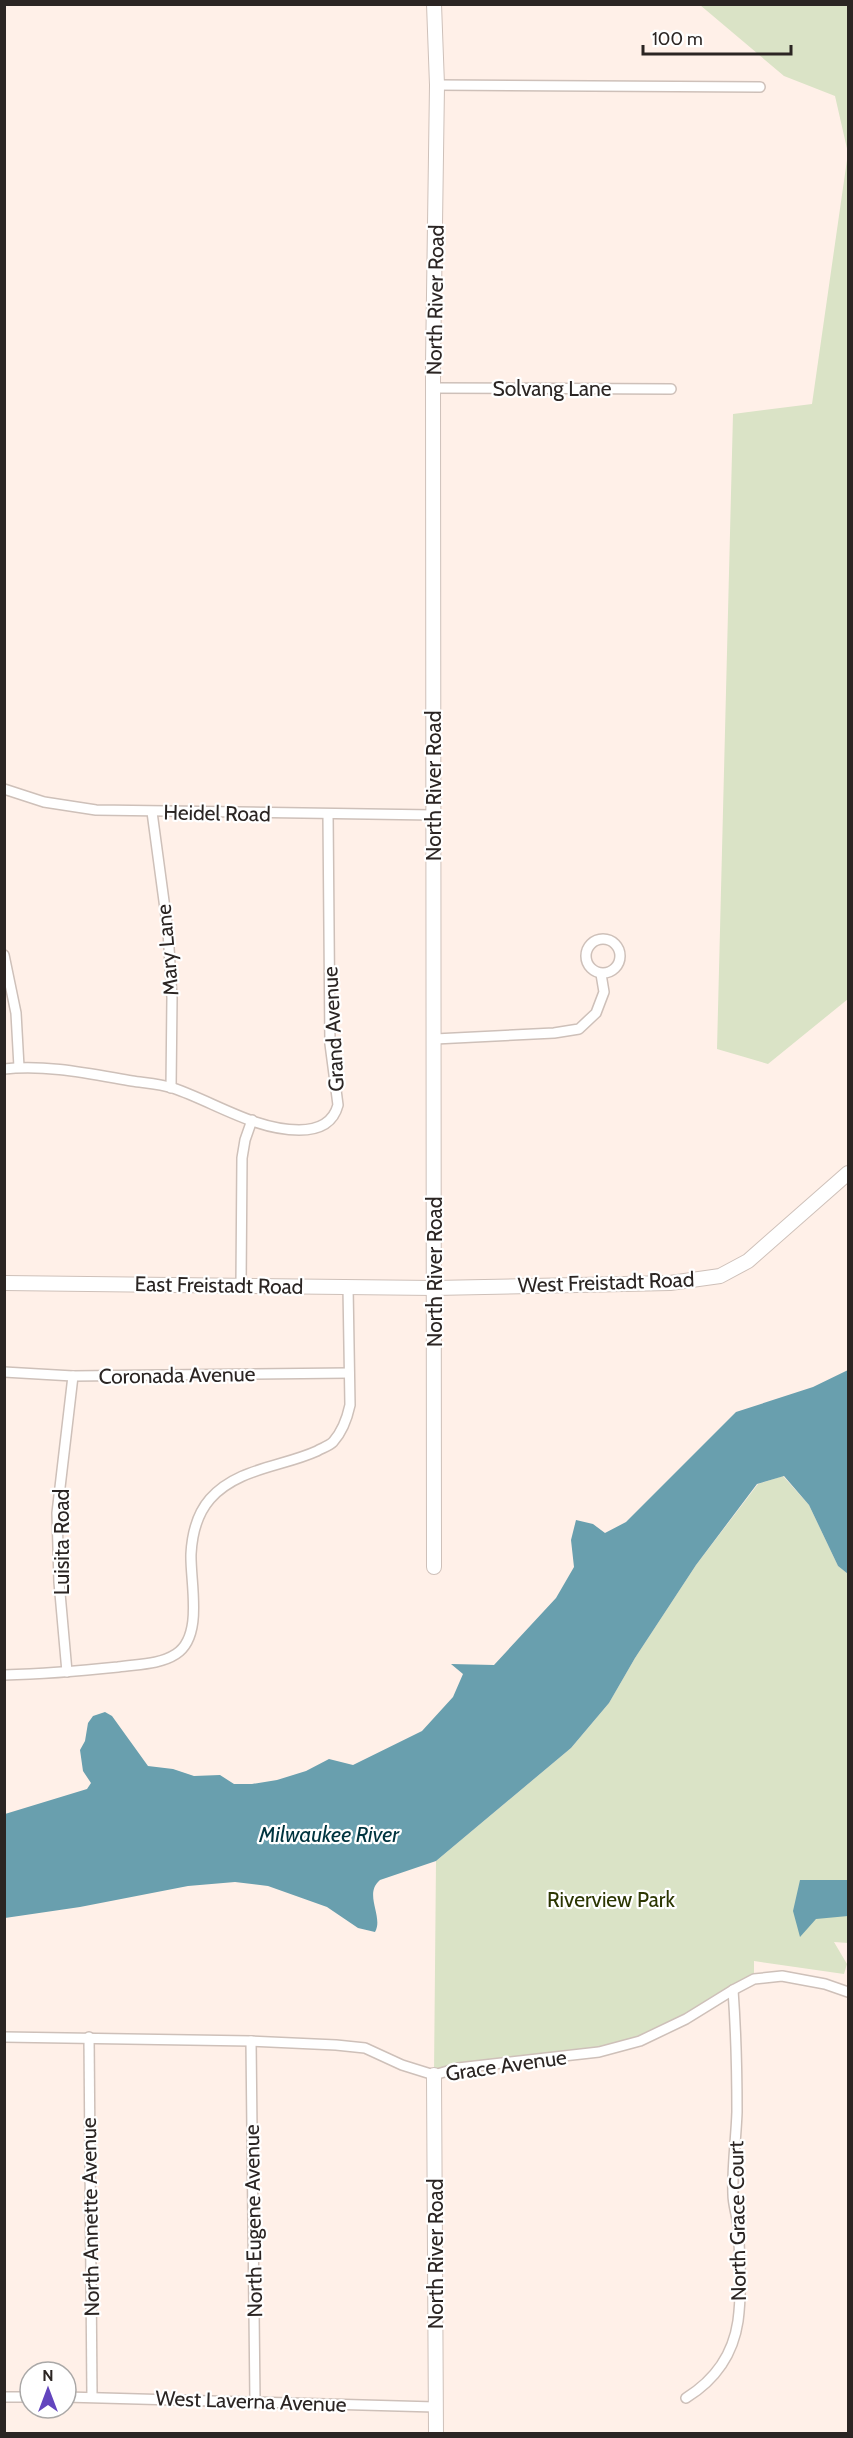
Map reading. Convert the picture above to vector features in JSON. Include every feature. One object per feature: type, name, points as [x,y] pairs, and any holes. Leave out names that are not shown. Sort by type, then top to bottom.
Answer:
[{"type":"street","name":"North River Road","points":[[434,4],[437,85],[433,388],[434,1568]]},
{"type":"street","points":[[437,85],[760,87]]},
{"type":"street","name":"Solvang Lane","points":[[433,388],[671,389]]},
{"type":"street","name":"Heidel Road","points":[[4,789],[33,800],[69,807],[152,812],[433,815]]},
{"type":"street","name":"Mary Lane","points":[[152,812],[168,931],[172,998],[171,1088]]},
{"type":"street","name":"Grand Avenue","points":[[4,1069],[19,1067],[91,1073],[171,1088],[252,1120],[289,1129],[324,1126],[336,1113],[338,1106],[330,1044],[328,814]]},
{"type":"street","points":[[4,955],[16,1013],[19,1067]]},
{"type":"street","points":[[435,1039],[555,1033],[579,1029],[596,1013],[604,992],[601,974]]},
{"type":"street","points":[[241,1285],[242,1158],[252,1120]]},
{"type":"street","name":"West Freistadt Road","points":[[434,1288],[670,1282],[720,1276],[748,1261],[849,1173]]},
{"type":"street","name":"East Freistadt Road","points":[[4,1283],[434,1288]]},
{"type":"street","points":[[4,1675],[67,1672],[149,1663],[165,1660],[178,1653],[188,1639],[193,1623],[191,1553],[196,1524],[211,1498],[233,1481],[254,1471],[302,1458],[332,1444],[346,1422],[349,1373],[348,1287]]},
{"type":"street","name":"Coronada Avenue","points":[[4,1372],[73,1376],[349,1373]]},
{"type":"street","name":"Luisita Road","points":[[67,1672],[59,1582],[57,1513],[73,1376]]},
{"type":"street","name":"Grace Avenue","points":[[4,2037],[251,2041],[364,2048],[402,2066],[434,2074],[458,2068],[598,2052],[640,2041],[686,2019],[754,1979],[782,1976],[825,1984],[849,1992]]},
{"type":"street","name":"North Grace Court","points":[[686,2398],[709,2382],[718,2370],[729,2353],[738,2322],[740,2268],[738,2223],[733,2196],[737,2114],[737,2036],[733,1990]]},
{"type":"street","name":"North Annette Avenue","points":[[89,2037],[92,2397]]},
{"type":"street","name":"North Eugene Avenue","points":[[251,2041],[255,2401]]},
{"type":"street","name":"North River Road","points":[[434,2074],[436,2433]]},
{"type":"street","name":"West Laverna Avenue","points":[[78,2397],[435,2407]]},
{"type":"green space","points":[[700,5],[848,5],[848,153],[835,96],[784,76]]},
{"type":"green space","points":[[848,153],[848,999],[768,1064],[717,1049],[733,414],[812,404]]},
{"type":"green space","name":"Riverview Park","points":[[783,1476],[809,1505],[838,1566],[848,1574],[848,1943],[834,1942],[847,1964],[844,1974],[754,1961],[754,1979],[640,2041],[434,2074],[436,1861],[571,1748],[609,1703],[635,1658],[696,1565],[758,1484]]},
{"type":"water","name":"Milwaukee River","points":[[848,1370],[848,1574],[838,1566],[809,1505],[784,1476],[757,1484],[696,1565],[635,1658],[609,1703],[571,1748],[436,1861],[380,1880],[373,1892],[377,1920],[375,1932],[358,1928],[327,1907],[268,1886],[235,1882],[188,1886],[80,1907],[5,1918],[5,1814],[87,1789],[91,1783],[83,1771],[80,1750],[85,1741],[88,1723],[93,1716],[105,1712],[112,1716],[148,1766],[173,1769],[194,1776],[220,1775],[234,1784],[277,1780],[306,1771],[329,1759],[353,1765],[422,1731],[453,1697],[463,1674],[451,1664],[494,1665],[556,1598],[574,1567],[571,1540],[576,1520],[593,1524],[605,1533],[626,1522],[736,1412],[813,1387]]},
{"type":"water","points":[[800,1880],[848,1880],[848,1916],[816,1919],[800,1937],[793,1911]]}]
